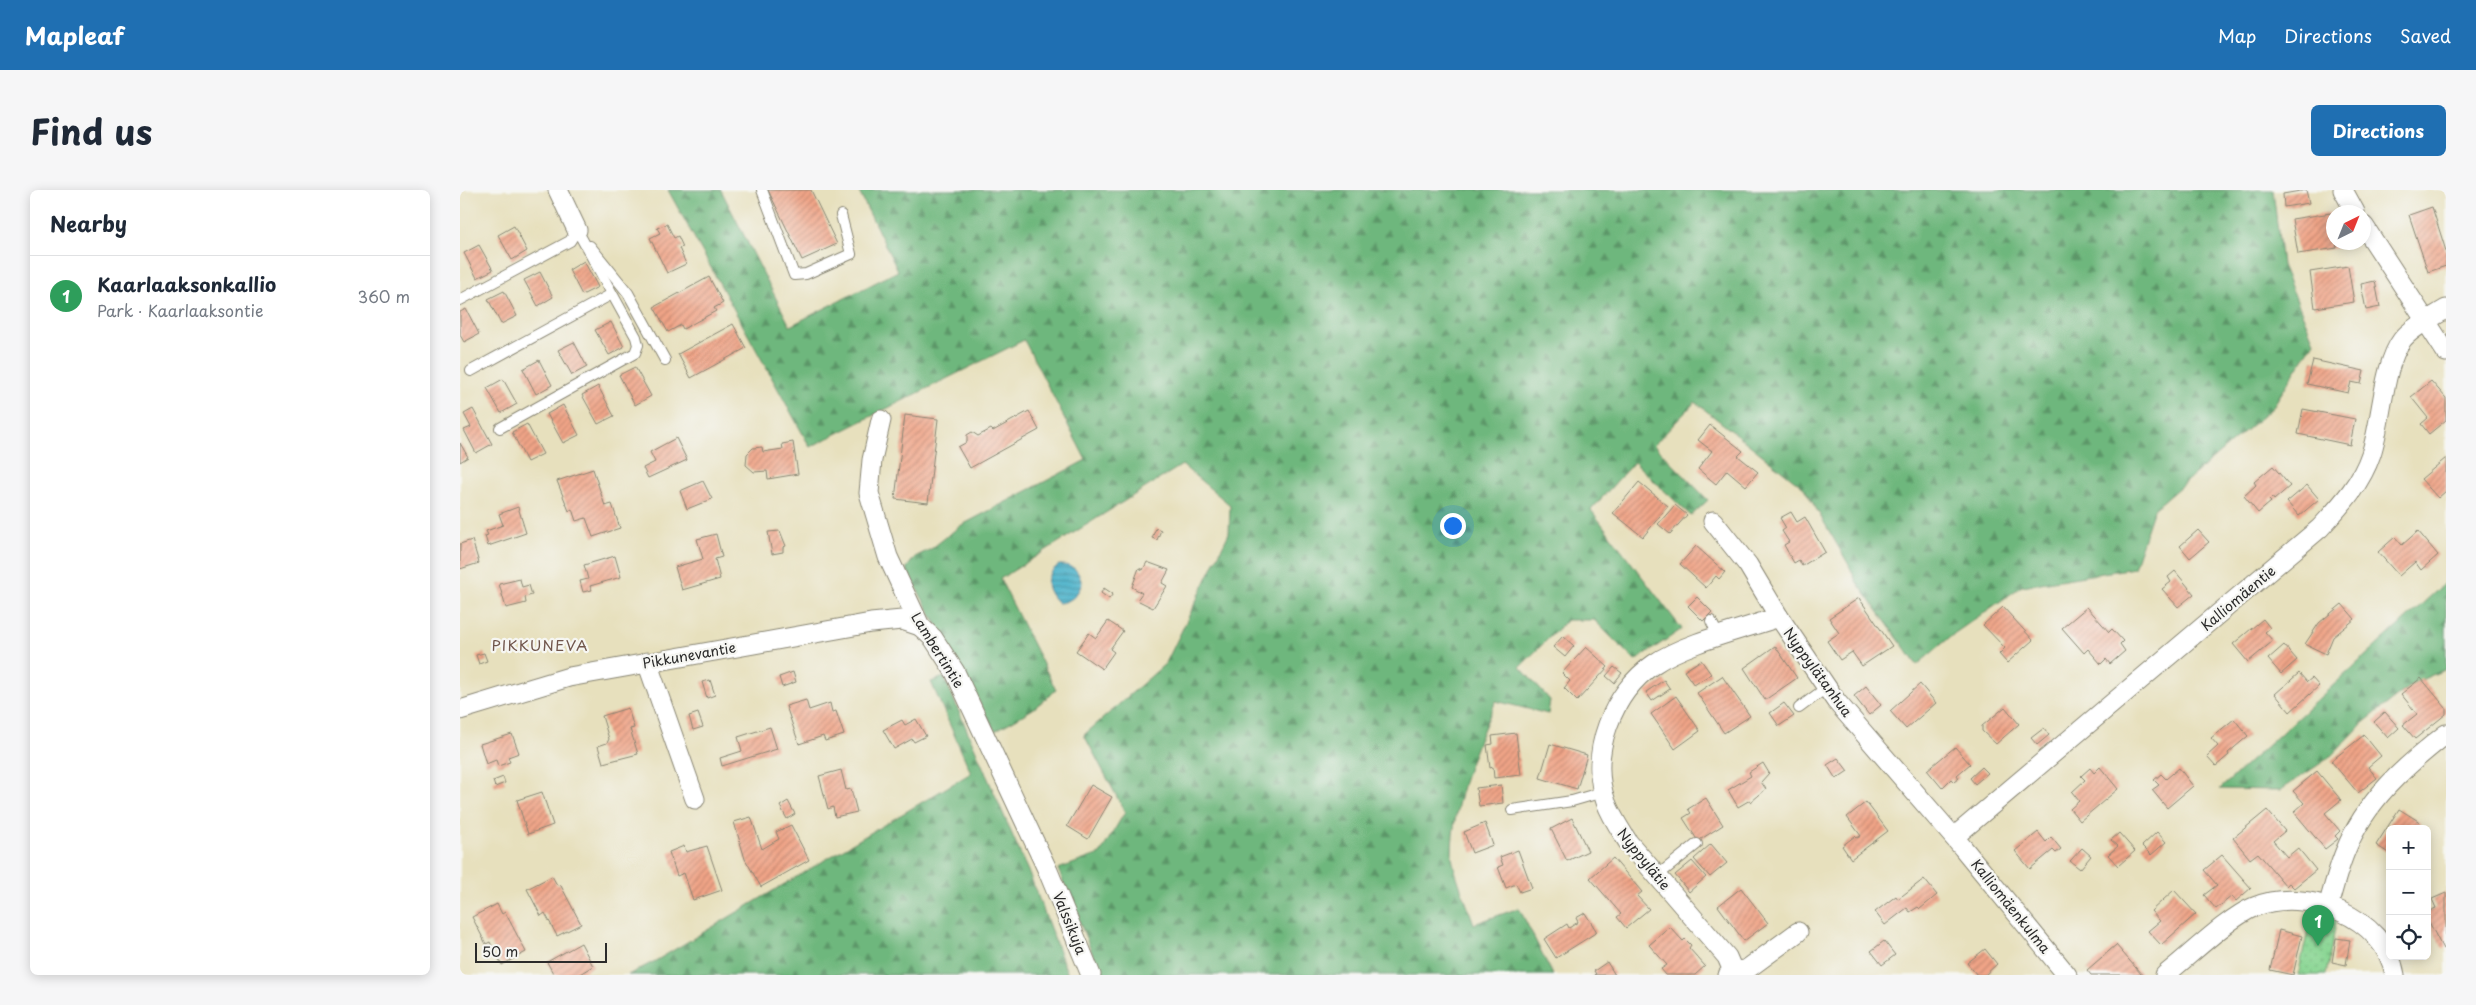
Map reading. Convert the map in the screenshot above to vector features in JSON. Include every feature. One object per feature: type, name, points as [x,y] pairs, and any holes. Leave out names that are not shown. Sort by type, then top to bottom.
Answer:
[{"type":"street","points":[[558,190],[577,230]]},
{"type":"street","points":[[2343,190],[2351,205]]},
{"type":"street","points":[[2371,237],[2446,352]]},
{"type":"street","name":"Kalliomäentie","points":[[1954,837],[2320,528],[2342,505],[2362,478],[2372,452],[2393,356],[2403,339],[2446,309]]},
{"type":"street","name":"Lambertintie","points":[[881,420],[872,460],[869,493],[888,557],[920,626],[933,638],[955,672],[1048,871]]},
{"type":"street","name":"Nyppylätanhua","points":[[1713,521],[1748,565],[1779,617],[1826,688],[1954,837]]},
{"type":"street","name":"Nyppylätie","points":[[1730,973],[1728,957],[1657,876],[1617,826],[1603,792],[1600,766],[1603,740],[1620,700],[1640,675],[1655,663],[1684,649],[1715,629],[1779,617]]},
{"type":"street","name":"Pikkunevantie","points":[[460,710],[569,677],[647,662],[871,623],[902,620],[920,626]]},
{"type":"street","points":[[647,662],[695,799]]},
{"type":"street","points":[[2328,907],[2345,851],[2366,812],[2408,764],[2446,734]]},
{"type":"street","name":"Kalliomäenkulma","points":[[1954,837],[2067,975]]},
{"type":"street","name":"Valssikuja","points":[[1048,871],[1091,975]]},
{"type":"street","points":[[2165,975],[2233,920],[2252,908],[2274,901],[2296,900],[2328,907],[2357,920],[2384,945],[2395,975]]},
{"type":"street","points":[[1730,973],[1746,970],[1798,932]]},
{"type":"lane","points":[[762,190],[794,275],[806,274],[851,254],[841,215]]},
{"type":"lane","points":[[500,428],[635,353],[638,345],[636,337],[577,230]]},
{"type":"lane","points":[[460,300],[570,241],[577,230]]},
{"type":"lane","points":[[577,230],[628,293],[665,360]]},
{"type":"lane","points":[[471,371],[612,294]]},
{"type":"lane","points":[[1798,708],[1826,688]]},
{"type":"lane","points":[[1512,810],[1572,800],[1603,792]]},
{"type":"lane","points":[[1657,876],[1697,844]]},
{"type":"green space","points":[[668,190],[721,190],[790,326],[898,271],[858,190],[2273,190],[2282,265],[2314,342],[2272,408],[2154,509],[2134,568],[2022,586],[1955,633],[1917,665],[1856,581],[1849,565],[1804,488],[1695,402],[1654,445],[1708,500],[1691,516],[1634,462],[1591,510],[1682,629],[1635,661],[1594,620],[1567,620],[1520,667],[1550,700],[1548,714],[1496,701],[1480,737],[1460,796],[1453,835],[1452,855],[1458,879],[1474,924],[1519,908],[1553,975],[1101,975],[1058,869],[1100,854],[1125,812],[1084,735],[1166,663],[1229,533],[1230,505],[1182,465],[1000,579],[1056,690],[1033,709],[995,731],[906,569],[915,557],[931,549],[960,526],[1086,460],[1024,340],[810,447]]},
{"type":"green space","points":[[2446,582],[2446,669],[2414,683],[2363,723],[2333,755],[2281,790],[2220,789]]},
{"type":"green space","points":[[944,677],[1031,878],[1068,975],[628,975],[657,960],[971,773],[931,682]]},
{"type":"green space","points":[[2312,913],[2337,917],[2326,975],[2298,975]]},
{"type":"water","points":[[1059,565],[1075,569],[1082,584],[1073,598],[1058,603],[1050,593],[1047,583],[1050,574]]},
{"type":"building","points":[[768,190],[811,190],[837,244],[802,260]]},
{"type":"building","points":[[2306,190],[2309,203],[2284,207],[2283,194]]},
{"type":"building","points":[[2432,207],[2446,251],[2446,266],[2428,272],[2409,215]]},
{"type":"building","points":[[2326,214],[2326,250],[2298,254],[2292,219]]},
{"type":"building","points":[[667,224],[674,238],[678,236],[683,247],[679,248],[686,264],[667,273],[650,238],[660,233],[657,228]]},
{"type":"building","points":[[514,226],[527,251],[512,260],[498,235]]},
{"type":"building","points":[[479,245],[493,270],[477,278],[464,253]]},
{"type":"building","points":[[584,261],[598,287],[582,295],[569,270]]},
{"type":"building","points":[[2348,266],[2354,302],[2315,308],[2310,272]]},
{"type":"building","points":[[540,272],[553,297],[538,306],[524,280]]},
{"type":"building","points":[[709,277],[723,303],[714,308],[716,311],[683,329],[681,325],[668,332],[654,307]]},
{"type":"building","points":[[2375,281],[2380,307],[2366,310],[2361,284]]},
{"type":"building","points":[[504,291],[517,316],[501,324],[488,299]]},
{"type":"building","points":[[466,309],[479,334],[464,342],[460,335],[460,312]]},
{"type":"building","points":[[611,322],[624,347],[609,355],[595,330]]},
{"type":"building","points":[[733,324],[746,348],[691,378],[678,354]]},
{"type":"building","points":[[574,342],[587,367],[572,375],[558,350]]},
{"type":"building","points":[[539,360],[552,385],[536,394],[523,369]]},
{"type":"building","points":[[2313,360],[2364,371],[2361,384],[2351,382],[2348,393],[2307,384]]},
{"type":"building","points":[[635,367],[651,396],[635,405],[619,375]]},
{"type":"building","points":[[503,379],[517,404],[501,413],[487,388]]},
{"type":"building","points":[[2431,381],[2446,398],[2446,420],[2429,434],[2421,424],[2428,418],[2411,397]]},
{"type":"building","points":[[598,386],[614,416],[598,424],[582,395]]},
{"type":"building","points":[[563,405],[579,435],[563,443],[547,414]]},
{"type":"building","points":[[473,409],[492,444],[476,453],[464,430],[471,427],[464,414]]},
{"type":"building","points":[[2303,409],[2355,419],[2350,445],[2298,434]]},
{"type":"building","points":[[1029,411],[1039,430],[970,468],[958,447],[967,442],[967,435],[972,432],[978,436],[991,429],[993,431]]},
{"type":"building","points":[[905,415],[938,419],[928,503],[895,499]]},
{"type":"building","points":[[527,424],[543,454],[527,462],[512,432]]},
{"type":"building","points":[[1710,425],[1743,451],[1738,456],[1758,472],[1746,486],[1727,470],[1716,484],[1698,469],[1712,451],[1698,440]]},
{"type":"building","points":[[676,438],[687,460],[648,478],[643,468],[655,462],[650,452]]},
{"type":"building","points":[[793,442],[798,474],[768,479],[767,471],[754,472],[746,465],[747,454],[753,448],[762,447],[763,452],[783,449],[782,444]]},
{"type":"building","points":[[460,443],[468,457],[460,462]]},
{"type":"building","points":[[2446,458],[2446,491],[2438,498],[2421,479]]},
{"type":"building","points":[[2273,466],[2290,486],[2274,500],[2272,497],[2269,500],[2271,502],[2258,513],[2244,496],[2256,485],[2254,482]]},
{"type":"building","points":[[593,469],[605,506],[612,504],[620,528],[593,537],[586,518],[576,521],[572,509],[569,511],[557,481]]},
{"type":"building","points":[[703,481],[712,499],[687,509],[680,491]]},
{"type":"building","points":[[1639,482],[1668,506],[1643,537],[1613,513]]},
{"type":"building","points":[[2307,485],[2319,499],[2299,516],[2287,502]]},
{"type":"building","points":[[1675,505],[1687,515],[1670,534],[1658,524]]},
{"type":"building","points":[[518,507],[526,533],[488,546],[485,536],[488,535],[486,531],[503,525],[499,514]]},
{"type":"building","points":[[1791,512],[1797,522],[1805,517],[1825,552],[1802,566],[1799,560],[1794,563],[1784,545],[1789,542],[1782,531],[1786,528],[1780,518]]},
{"type":"building","points":[[1156,528],[1161,530],[1157,540],[1152,538]]},
{"type":"building","points":[[2198,530],[2209,542],[2190,558],[2180,546]]},
{"type":"building","points":[[780,531],[786,546],[783,547],[783,552],[772,554],[768,532]]},
{"type":"building","points":[[2418,531],[2438,555],[2421,570],[2415,562],[2399,576],[2378,552],[2395,537],[2402,545]]},
{"type":"building","points":[[716,534],[722,557],[715,559],[720,579],[682,590],[675,567],[703,559],[697,539]]},
{"type":"building","points":[[472,540],[479,563],[460,569],[460,544]]},
{"type":"building","points":[[1696,546],[1725,572],[1719,579],[1716,576],[1706,588],[1680,564]]},
{"type":"building","points":[[615,556],[621,577],[590,586],[592,590],[583,592],[580,581],[588,579],[584,565]]},
{"type":"building","points":[[1147,562],[1169,570],[1162,583],[1167,586],[1153,608],[1137,600],[1142,593],[1132,587],[1139,568],[1143,570]]},
{"type":"building","points":[[2175,571],[2194,594],[2178,607],[2162,589],[2171,582],[2168,577]]},
{"type":"building","points":[[520,579],[522,587],[529,585],[532,595],[525,597],[526,603],[506,608],[499,584]]},
{"type":"building","points":[[1104,588],[1113,594],[1109,599],[1101,593]]},
{"type":"building","points":[[1697,597],[1712,612],[1703,621],[1688,606]]},
{"type":"building","points":[[1859,598],[1892,646],[1862,666],[1852,652],[1840,660],[1827,641],[1839,633],[1829,618]]},
{"type":"building","points":[[2342,604],[2355,619],[2333,637],[2326,654],[2305,644],[2319,623]]},
{"type":"building","points":[[2003,607],[2033,640],[2007,663],[1999,654],[2005,648],[1983,625]]},
{"type":"building","points":[[2087,607],[2109,632],[2112,629],[2123,641],[2120,644],[2125,651],[2110,664],[2106,659],[2101,664],[2088,649],[2084,653],[2062,628]]},
{"type":"building","points":[[2263,619],[2270,628],[2265,632],[2273,641],[2248,662],[2233,644]]},
{"type":"building","points":[[1108,621],[1123,631],[1110,649],[1114,652],[1102,669],[1076,651],[1089,633],[1096,638]]},
{"type":"building","points":[[1563,636],[1574,646],[1565,657],[1553,647]]},
{"type":"building","points":[[2284,645],[2297,660],[2281,674],[2268,659]]},
{"type":"building","points":[[1775,646],[1797,678],[1765,700],[1744,668]]},
{"type":"building","points":[[1586,647],[1608,667],[1577,701],[1564,688],[1570,681],[1562,673]]},
{"type":"building","points":[[484,653],[487,661],[479,664],[476,655]]},
{"type":"building","points":[[1701,660],[1711,674],[1694,685],[1684,671]]},
{"type":"building","points":[[1614,667],[1622,673],[1614,683],[1606,676]]},
{"type":"building","points":[[793,672],[796,682],[782,687],[779,677]]},
{"type":"building","points":[[2299,673],[2307,682],[2312,678],[2319,686],[2290,712],[2275,694]]},
{"type":"building","points":[[1722,676],[1750,716],[1724,733],[1697,693]]},
{"type":"building","points":[[2421,678],[2446,708],[2446,714],[2415,739],[2403,725],[2417,714],[2401,694]]},
{"type":"building","points":[[710,680],[715,695],[707,698],[702,682]]},
{"type":"building","points":[[1664,680],[1670,689],[1652,701],[1646,692]]},
{"type":"building","points":[[1920,684],[1936,703],[1906,729],[1890,711]]},
{"type":"building","points":[[1866,686],[1881,705],[1869,715],[1854,696]]},
{"type":"building","points":[[1676,696],[1700,731],[1675,749],[1651,714]]},
{"type":"building","points":[[806,700],[809,710],[830,703],[832,712],[836,711],[844,735],[825,741],[823,736],[799,744],[786,706]]},
{"type":"building","points":[[1784,703],[1794,716],[1779,726],[1770,713]]},
{"type":"building","points":[[2005,707],[2019,724],[1996,744],[1982,731],[1982,726]]},
{"type":"building","points":[[628,708],[634,728],[630,729],[638,754],[603,763],[598,746],[607,743],[609,739],[602,716]]},
{"type":"building","points":[[2385,712],[2399,728],[2388,738],[2374,722]]},
{"type":"building","points":[[698,713],[703,727],[693,730],[689,716]]},
{"type":"building","points":[[916,719],[926,736],[914,742],[912,739],[894,749],[883,730],[902,720],[905,725]]},
{"type":"building","points":[[2234,719],[2248,736],[2216,766],[2207,756],[2218,746],[2211,738]]},
{"type":"building","points":[[770,727],[777,749],[722,766],[720,758],[742,751],[738,737]]},
{"type":"building","points":[[2044,728],[2049,735],[2037,745],[2031,738]]},
{"type":"building","points":[[1516,733],[1521,775],[1494,778],[1493,767],[1490,768],[1487,745],[1493,744],[1492,736]]},
{"type":"building","points":[[512,734],[519,753],[508,757],[510,762],[498,766],[496,760],[486,764],[480,744]]},
{"type":"building","points":[[2364,735],[2381,756],[2368,767],[2377,778],[2358,793],[2331,761]]},
{"type":"building","points":[[1550,744],[1587,755],[1577,789],[1540,778]]},
{"type":"building","points":[[1955,747],[1970,764],[1957,775],[1959,778],[1954,782],[1951,779],[1942,788],[1927,770]]},
{"type":"building","points":[[1838,758],[1848,771],[1836,779],[1827,765]]},
{"type":"building","points":[[1763,763],[1769,773],[1761,782],[1766,789],[1751,802],[1750,800],[1738,807],[1728,790],[1751,776],[1749,772]]},
{"type":"building","points":[[1982,767],[1988,773],[1975,784],[1970,778]]},
{"type":"building","points":[[2100,767],[2118,789],[2080,821],[2070,809],[2079,801],[2072,792],[2085,780],[2081,776],[2090,768],[2094,773]]},
{"type":"building","points":[[2179,768],[2193,786],[2167,808],[2152,790],[2159,785],[2154,780],[2161,774],[2166,779]]},
{"type":"building","points":[[841,770],[846,790],[851,789],[857,812],[835,817],[833,807],[828,809],[819,776]]},
{"type":"building","points":[[2317,771],[2341,800],[2325,813],[2340,831],[2335,836],[2338,839],[2325,849],[2294,812],[2304,803],[2293,791]]},
{"type":"building","points":[[503,777],[505,783],[495,787],[493,781]]},
{"type":"building","points":[[1091,785],[1112,797],[1088,839],[1067,826]]},
{"type":"building","points":[[1501,785],[1503,803],[1479,806],[1476,788]]},
{"type":"building","points":[[542,792],[553,825],[528,834],[517,800]]},
{"type":"building","points":[[1706,798],[1723,825],[1698,841],[1683,818],[1691,813],[1688,809]]},
{"type":"building","points":[[788,801],[795,814],[787,819],[780,806]]},
{"type":"building","points":[[1866,802],[1888,831],[1851,859],[1842,846],[1855,836],[1857,838],[1861,836],[1847,817]]},
{"type":"building","points":[[2399,809],[2420,822],[2418,825],[2389,825]]},
{"type":"building","points":[[2267,810],[2285,831],[2273,841],[2287,857],[2298,848],[2316,870],[2294,888],[2289,883],[2286,886],[2258,853],[2250,859],[2233,838]]},
{"type":"building","points":[[751,817],[762,849],[779,839],[776,832],[791,825],[809,860],[761,887],[745,859],[734,822]]},
{"type":"building","points":[[1572,818],[1588,851],[1567,861],[1551,829]]},
{"type":"building","points":[[1485,823],[1493,845],[1472,853],[1464,832]]},
{"type":"building","points":[[2386,829],[2386,851],[2376,845]]},
{"type":"building","points":[[2038,832],[2046,842],[2051,837],[2061,849],[2056,853],[2053,850],[2030,869],[2015,851]]},
{"type":"building","points":[[2157,832],[2166,842],[2151,855],[2142,846]]},
{"type":"building","points":[[2119,833],[2135,851],[2118,866],[2108,855],[2118,846],[2111,840]]},
{"type":"building","points":[[1711,844],[1727,863],[1710,877],[1694,859]]},
{"type":"building","points":[[684,846],[686,852],[707,846],[722,890],[693,900],[684,873],[677,876],[669,852]]},
{"type":"building","points":[[2082,848],[2091,856],[2080,869],[2070,861]]},
{"type":"building","points":[[1518,850],[1532,888],[1520,892],[1516,884],[1506,888],[1498,867],[1503,865],[1500,857]]},
{"type":"building","points":[[2222,855],[2251,888],[2236,901],[2232,896],[2216,909],[2204,895],[2217,885],[2204,870]]},
{"type":"building","points":[[1613,858],[1642,892],[1637,896],[1649,909],[1626,928],[1617,917],[1621,914],[1590,878]]},
{"type":"building","points":[[1692,861],[1706,877],[1689,892],[1675,875]]},
{"type":"building","points":[[552,876],[557,885],[560,884],[581,924],[557,936],[545,913],[541,916],[527,889]]},
{"type":"building","points":[[1924,879],[1937,895],[1920,909],[1918,907],[1910,912],[1907,908],[1885,925],[1875,912],[1896,896],[1898,899]]},
{"type":"building","points":[[1741,888],[1768,923],[1744,941],[1718,906]]},
{"type":"building","points":[[2174,890],[2196,914],[2161,945],[2148,931],[2160,921],[2151,911]]},
{"type":"building","points":[[2446,893],[2446,948],[2443,949],[2431,926],[2431,910],[2436,908],[2432,899]]},
{"type":"building","points":[[497,904],[502,914],[505,912],[526,952],[502,965],[490,942],[486,944],[472,917]]},
{"type":"building","points":[[1585,913],[1597,932],[1556,958],[1544,939],[1567,924],[1569,928],[1578,922],[1576,918]]},
{"type":"building","points":[[1670,927],[1683,941],[1685,939],[1691,945],[1689,948],[1705,966],[1695,975],[1666,975],[1661,969],[1667,965],[1649,945]]},
{"type":"building","points":[[2279,930],[2302,936],[2293,975],[2270,970]]},
{"type":"building","points":[[2336,938],[2350,940],[2346,965],[2332,962]]},
{"type":"building","points":[[1884,941],[1895,955],[1882,965],[1871,951]]},
{"type":"building","points":[[581,943],[593,966],[578,975],[554,975],[547,962]]},
{"type":"building","points":[[2116,945],[2142,975],[2091,975],[2087,970]]},
{"type":"building","points":[[1985,949],[1997,964],[1985,975],[1977,975],[1967,963]]},
{"type":"building","points":[[1607,962],[1615,975],[1594,975],[1596,974],[1594,971]]},
{"type":"place","name":"Kaarlaaksonkallio","points":[[2318,946]]},
{"type":"district","name":"PIKKUNEVA","points":[[540,644]]}]
